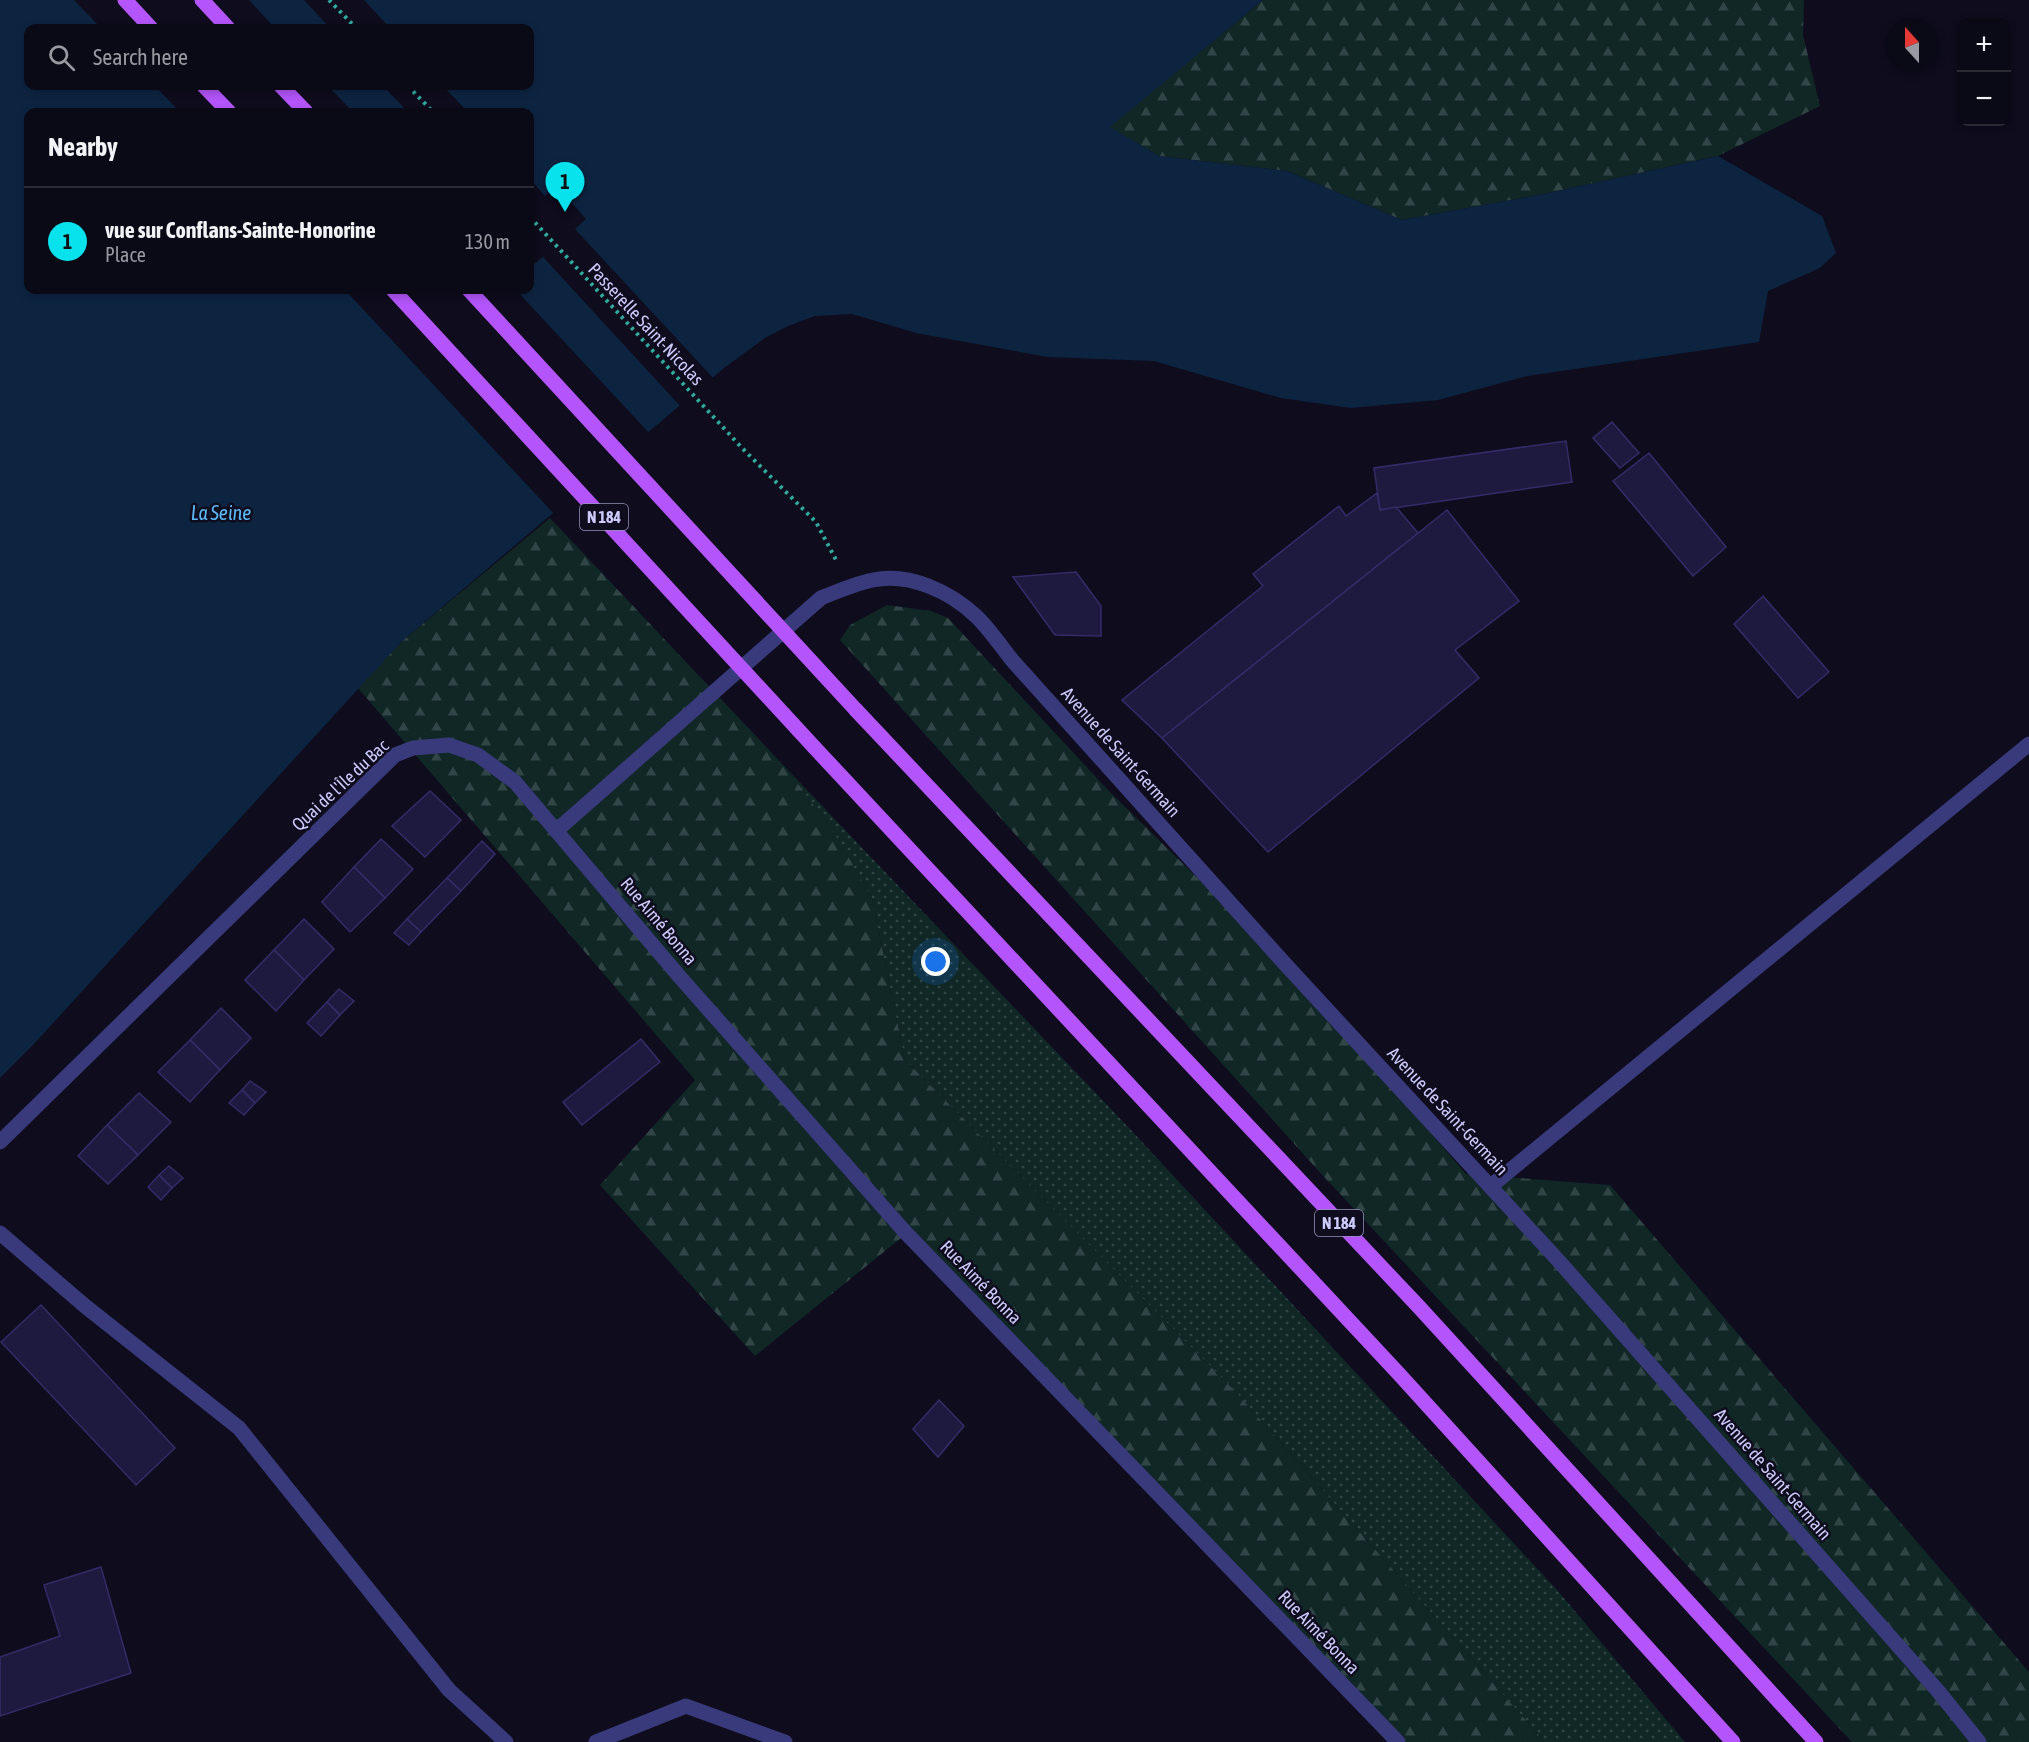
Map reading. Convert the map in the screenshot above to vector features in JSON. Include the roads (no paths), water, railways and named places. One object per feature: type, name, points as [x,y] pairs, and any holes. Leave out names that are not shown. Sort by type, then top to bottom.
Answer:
[{"type":"main road","points":[[125,0],[147,24]]},
{"type":"main road","points":[[202,0],[224,24]]},
{"type":"main road","points":[[208,90],[225,108]]},
{"type":"main road","points":[[285,90],[302,108]]},
{"type":"main road","name":"N 184","points":[[397,294],[814,747],[1399,1374],[1733,1742]]},
{"type":"main road","name":"N 184","points":[[474,294],[856,710],[1419,1307],[1816,1742]]},
{"type":"street","name":"Avenue de Saint-Germain","points":[[557,830],[821,598],[874,579],[896,578],[914,582],[951,597],[977,617],[1012,660],[1286,965],[1491,1186],[1938,1691],[1979,1742]]},
{"type":"street","points":[[1491,1186],[2029,744]]},
{"type":"street","name":"Quai de l'Île du Bac","points":[[0,1142],[395,755],[413,747],[449,745],[478,755],[515,782],[557,830]]},
{"type":"street","name":"Rue Aimé Bonna","points":[[557,830],[679,976],[906,1233],[1398,1742]]},
{"type":"street","points":[[0,1233],[84,1306],[239,1428],[449,1690],[506,1742]]},
{"type":"street","points":[[596,1742],[686,1706],[785,1742]]},
{"type":"water","name":"La Seine","points":[[0,0],[1263,0],[1110,127],[1159,156],[1287,171],[1402,220],[1539,195],[1718,156],[1822,216],[1836,253],[1820,268],[1768,291],[1759,342],[1527,376],[1438,400],[1351,408],[1281,398],[1154,361],[1048,357],[916,333],[852,314],[815,316],[788,326],[765,338],[724,368],[401,642],[33,1045],[0,1078]]},
{"type":"place","name":"vue sur Conflans-Sainte-Honorine","points":[[565,212]]}]
